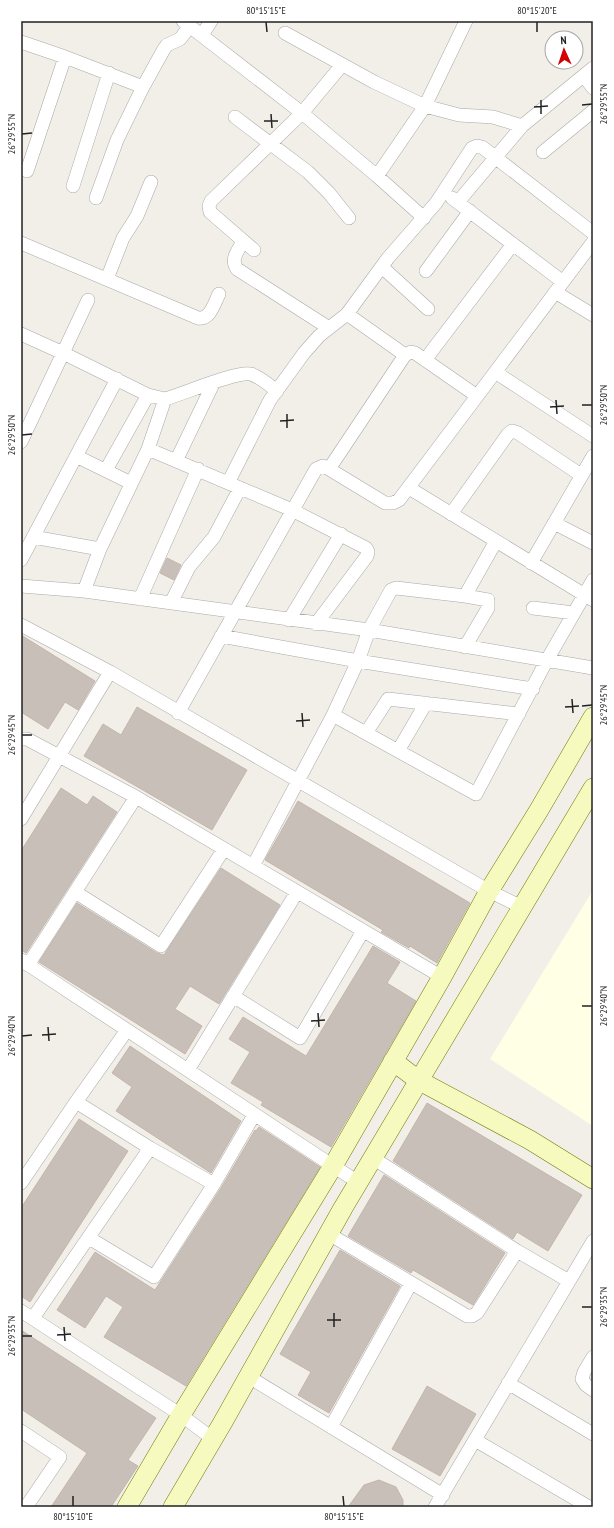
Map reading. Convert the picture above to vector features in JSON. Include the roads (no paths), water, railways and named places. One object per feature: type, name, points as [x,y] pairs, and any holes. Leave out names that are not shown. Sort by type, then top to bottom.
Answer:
[{"type":"street","points":[[202,35],[211,21]]},
{"type":"street","points":[[377,176],[425,106],[466,21]]},
{"type":"street","points":[[96,198],[117,140],[143,87],[164,49],[168,45],[180,39],[186,24],[302,113],[424,218]]},
{"type":"street","points":[[285,33],[342,65],[425,106],[459,115],[493,117],[522,126]]},
{"type":"street","points":[[21,42],[109,73],[143,87]]},
{"type":"street","points":[[27,171],[65,57]]},
{"type":"street","points":[[254,250],[210,212],[209,206],[211,201],[302,113],[342,65]]},
{"type":"street","points":[[458,202],[522,126],[588,72],[593,88]]},
{"type":"street","points":[[73,186],[109,73]]},
{"type":"street","points":[[543,152],[593,111]]},
{"type":"street","points":[[236,117],[308,172],[329,193],[349,218]]},
{"type":"street","points":[[171,603],[193,560],[210,542],[262,415],[276,391],[310,344],[346,314],[398,247],[424,218],[444,192],[472,148],[477,146],[482,147],[593,233]]},
{"type":"street","points":[[107,279],[123,238],[137,216],[151,182]]},
{"type":"street","points":[[444,192],[513,244],[558,287],[593,315]]},
{"type":"street","points":[[426,271],[470,211]]},
{"type":"street","points":[[243,241],[234,258],[234,264],[237,269],[329,328]]},
{"type":"street","points":[[178,713],[316,469],[323,466],[330,469],[385,503],[393,503],[399,500],[593,242]]},
{"type":"street","points":[[21,243],[203,319],[208,316],[219,294]]},
{"type":"street","points":[[425,360],[513,244]]},
{"type":"street","points":[[382,267],[428,309]]},
{"type":"street","points":[[21,442],[88,300]]},
{"type":"street","points":[[346,314],[404,355]]},
{"type":"street","points":[[21,334],[148,395],[165,399],[214,382],[243,374],[256,376],[276,391]]},
{"type":"street","points":[[330,469],[404,355],[411,352],[414,353],[477,396]]},
{"type":"street","points":[[495,372],[593,436]]},
{"type":"street","points":[[21,560],[117,379]]},
{"type":"street","points":[[176,461],[214,382]]},
{"type":"street","points":[[106,470],[148,395]]},
{"type":"street","points":[[84,591],[100,549],[148,449],[165,399]]},
{"type":"street","points":[[451,514],[508,434],[512,431],[518,433],[581,475]]},
{"type":"street","points":[[148,449],[292,510],[366,548],[368,552],[367,556],[316,624]]},
{"type":"street","points":[[76,456],[131,483]]},
{"type":"street","points":[[532,563],[593,456]]},
{"type":"street","points":[[140,599],[198,469]]},
{"type":"street","points":[[409,488],[589,597]]},
{"type":"street","points":[[554,522],[593,543]]},
{"type":"street","points":[[289,620],[341,534]]},
{"type":"street","points":[[33,538],[100,549]]},
{"type":"street","points":[[465,596],[496,541]]},
{"type":"street","points":[[333,715],[476,794],[533,689],[547,660],[574,613],[589,597],[593,580]]},
{"type":"street","points":[[21,586],[84,591],[316,624],[369,630],[593,668]]},
{"type":"street","points":[[253,866],[297,780],[333,715],[358,661],[369,630],[391,590],[396,588],[488,600],[488,608],[465,647]]},
{"type":"street","points":[[534,608],[574,613]]},
{"type":"street","points":[[21,625],[110,672],[178,713],[488,891],[522,907]]},
{"type":"street","points":[[221,636],[358,661],[533,689]]},
{"type":"street","points":[[21,820],[110,672]]},
{"type":"street","points":[[366,733],[388,699],[519,714]]},
{"type":"street","points":[[398,751],[426,704]]},
{"type":"street","points":[[127,1507],[181,1414],[332,1166],[442,977],[488,891],[539,810],[593,716]]},
{"type":"street","points":[[21,739],[27,739],[136,797],[442,977]]},
{"type":"street","points":[[173,1507],[249,1377],[358,1182],[593,788]]},
{"type":"street","points":[[136,797],[75,892],[25,962],[254,1115],[358,1182]]},
{"type":"street","points":[[75,892],[161,946],[224,849]]},
{"type":"street","points":[[188,1070],[297,892]]},
{"type":"street","points":[[233,996],[300,1038],[363,931]]},
{"type":"street","points":[[22,1181],[127,1030]]},
{"type":"street","points":[[393,1061],[418,1080],[530,1140],[593,1179]]},
{"type":"street","points":[[76,1102],[150,1148],[214,1184]]},
{"type":"street","points":[[89,1238],[154,1277],[214,1184],[254,1115]]},
{"type":"street","points":[[33,1318],[150,1148]]},
{"type":"street","points":[[373,1158],[517,1251],[570,1280]]},
{"type":"street","points":[[329,1234],[467,1316],[472,1316],[477,1313],[517,1251]]},
{"type":"street","points":[[435,1507],[593,1242]]},
{"type":"street","points":[[331,1427],[410,1283]]},
{"type":"street","points":[[21,1311],[181,1414],[213,1439]]},
{"type":"street","points":[[593,1357],[584,1372],[582,1379],[586,1385],[593,1390]]},
{"type":"street","points":[[249,1377],[443,1495]]},
{"type":"street","points":[[508,1383],[593,1434]]},
{"type":"street","points":[[21,1431],[60,1457],[26,1507]]},
{"type":"street","points":[[475,1440],[583,1505]]}]
